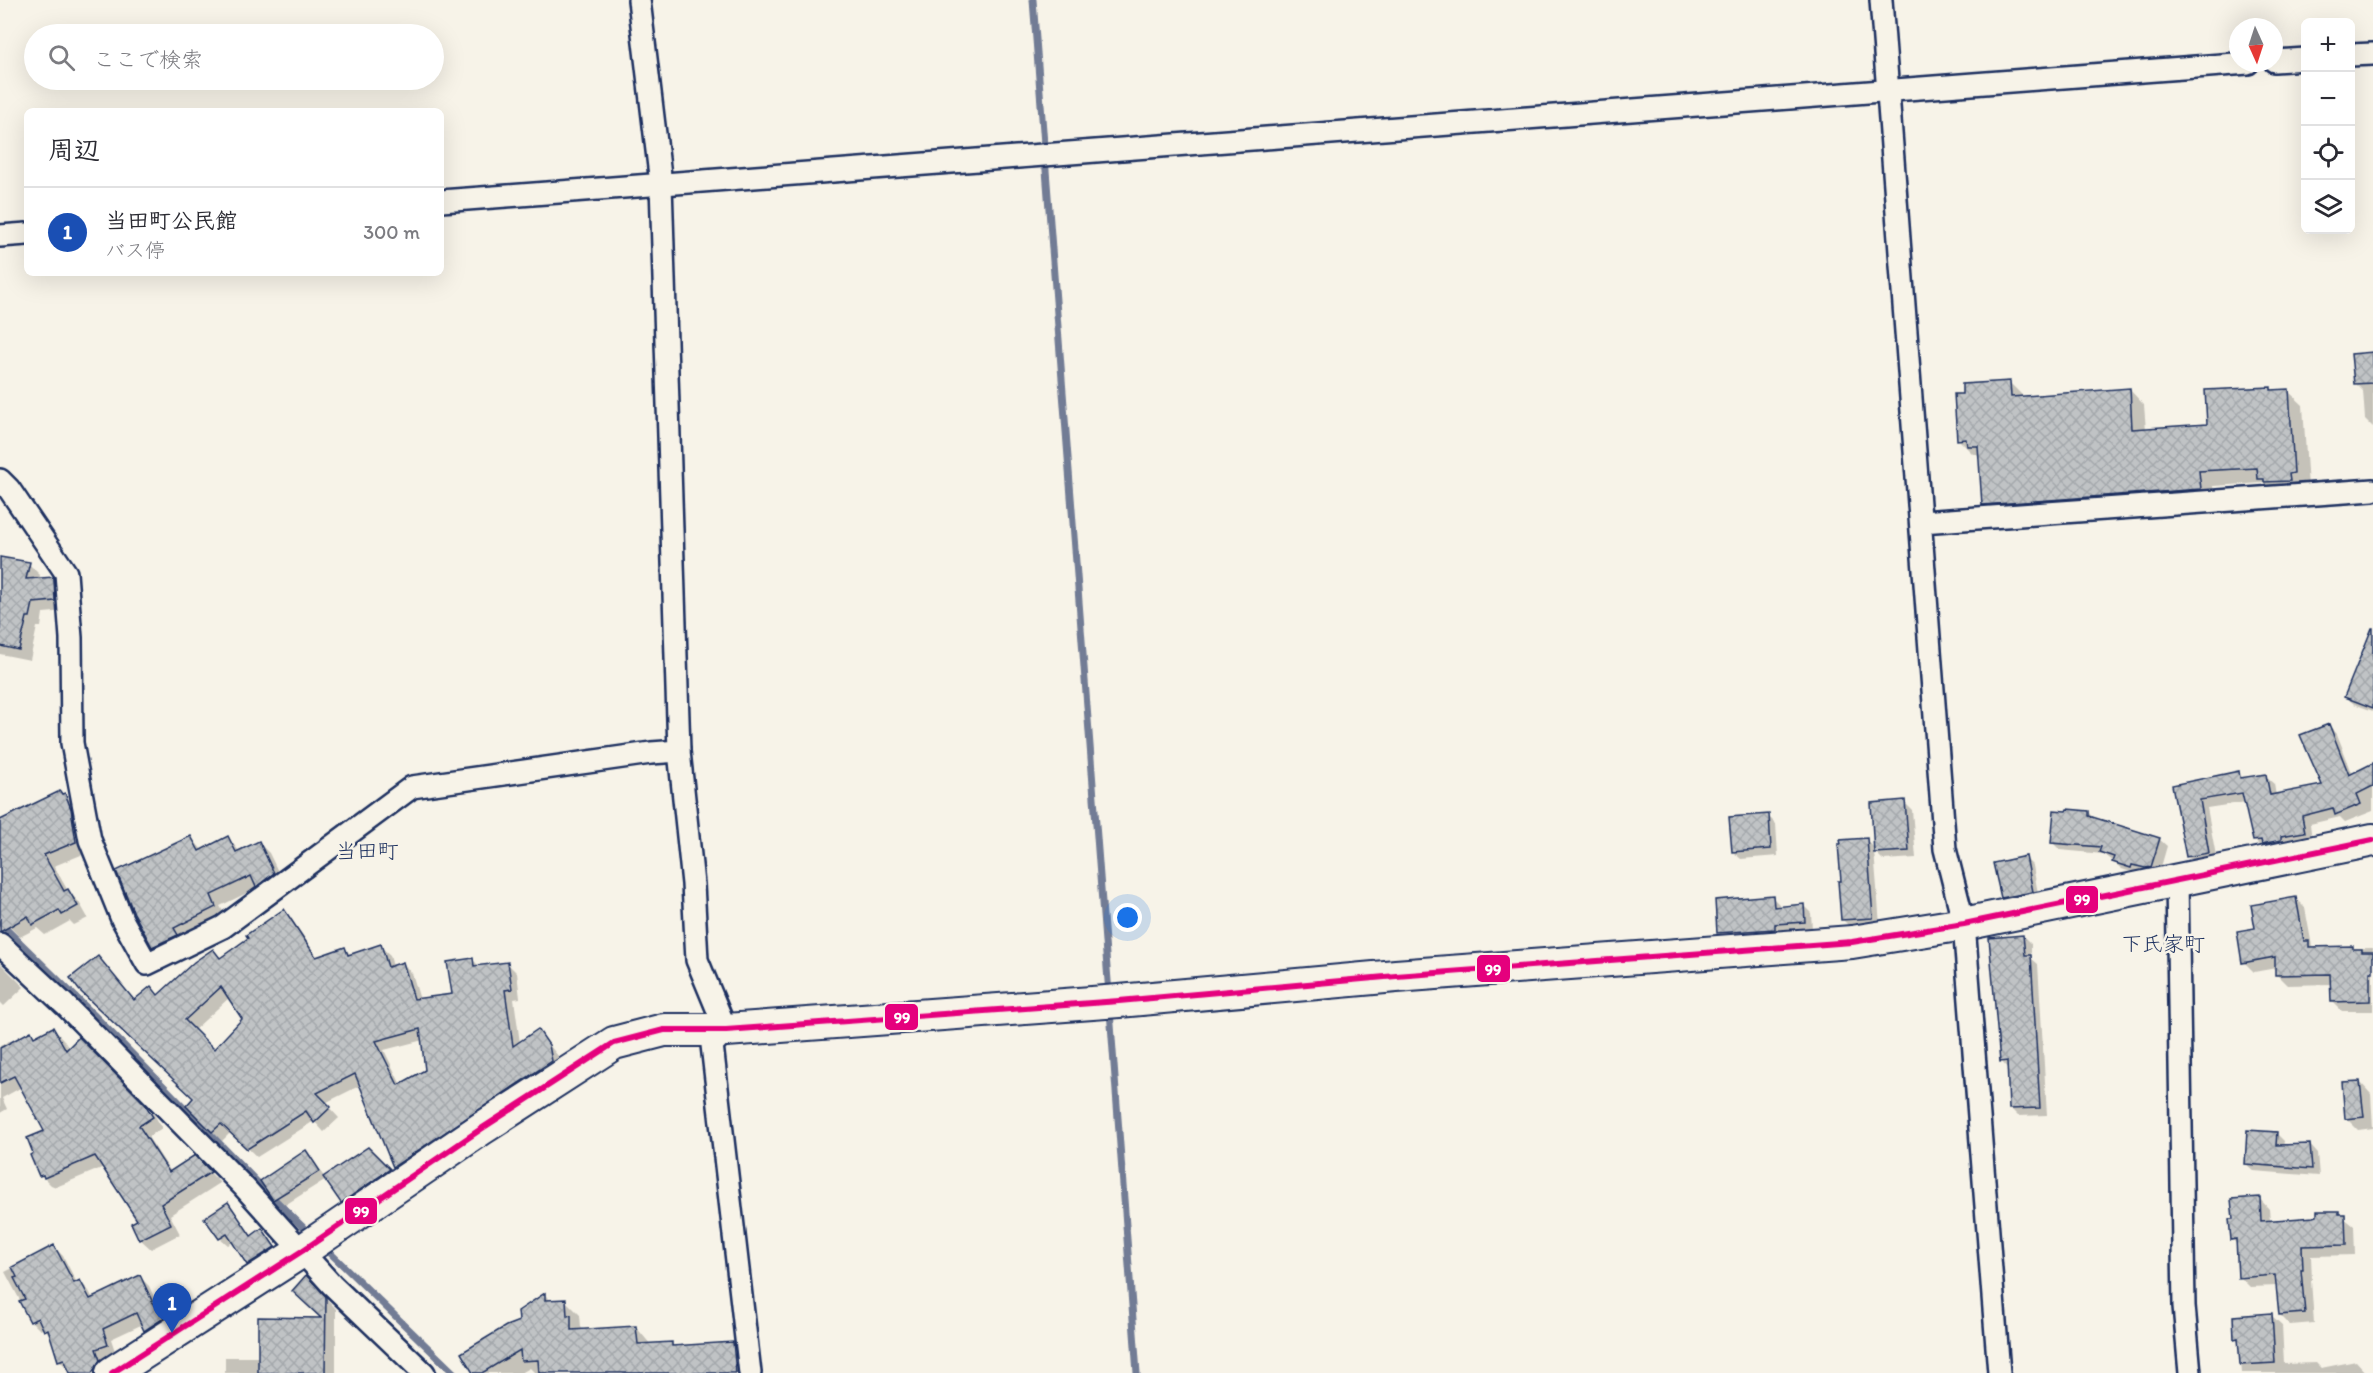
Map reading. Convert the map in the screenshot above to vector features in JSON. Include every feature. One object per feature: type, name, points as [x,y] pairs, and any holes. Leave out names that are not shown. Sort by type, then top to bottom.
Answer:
[{"type":"street","points":[[639,0],[661,184],[679,751],[693,884],[697,960],[726,1030]]},
{"type":"street","points":[[1881,0],[1945,849],[1964,924],[1999,1373]]},
{"type":"street","points":[[2355,55],[2373,54]]},
{"type":"street","points":[[2283,60],[2301,59]]},
{"type":"street","points":[[444,201],[2229,64]]},
{"type":"street","points":[[0,236],[24,234]]},
{"type":"street","points":[[0,480],[9,489],[66,573],[71,638],[72,743],[90,840],[122,919],[147,964],[223,927],[412,787],[639,754],[679,751]]},
{"type":"street","points":[[1921,522],[2373,490]]},
{"type":"street","points":[[112,1373],[302,1251],[481,1129],[614,1043],[664,1030],[726,1030],[1107,1002],[1396,976],[1852,942],[1964,924],[2373,840]]},
{"type":"street","points":[[2177,881],[2184,1306],[2190,1373]]},
{"type":"street","points":[[0,944],[82,1022],[244,1187],[332,1285],[424,1373]]},
{"type":"street","points":[[726,1030],[712,1045],[750,1373]]},
{"type":"building","points":[[2373,352],[2373,383],[2354,384],[2351,354]]},
{"type":"building","points":[[2010,381],[2011,397],[2130,388],[2132,429],[2207,424],[2205,390],[2271,387],[2271,390],[2289,389],[2294,473],[2289,474],[2290,481],[2264,482],[2264,479],[2258,479],[2257,468],[2199,471],[2201,489],[1982,505],[1978,446],[1967,446],[1966,439],[1957,440],[1954,394],[1962,394],[1962,384]]},
{"type":"building","points":[[0,557],[30,562],[26,579],[54,577],[55,601],[33,603],[19,650],[0,646]]},
{"type":"building","points":[[2373,628],[2373,708],[2344,697]]},
{"type":"building","points":[[2329,724],[2349,775],[2373,763],[2373,786],[2357,794],[2361,804],[2335,815],[2333,808],[2302,816],[2305,832],[2281,836],[2281,840],[2262,844],[2261,840],[2253,841],[2242,793],[2200,800],[2209,853],[2186,857],[2172,785],[2239,771],[2240,778],[2266,774],[2270,795],[2322,785],[2300,735]]},
{"type":"building","points":[[60,791],[62,794],[65,793],[71,809],[76,842],[44,855],[64,891],[68,889],[78,906],[62,915],[59,910],[32,925],[28,916],[0,932],[0,820]]},
{"type":"building","points":[[1905,800],[1909,851],[1874,853],[1871,803]]},
{"type":"building","points":[[2067,809],[2089,811],[2089,816],[2160,838],[2151,867],[2132,865],[2131,868],[2112,862],[2114,857],[2099,852],[2101,847],[2051,843],[2054,810],[2066,811]]},
{"type":"building","points":[[1769,814],[1771,849],[1732,852],[1729,817]]},
{"type":"building","points":[[191,836],[199,851],[228,836],[236,852],[259,841],[274,873],[256,887],[251,876],[211,895],[216,907],[174,928],[178,935],[152,947],[116,871]]},
{"type":"building","points":[[1867,838],[1873,918],[1841,920],[1838,844],[1841,844],[1840,840]]},
{"type":"building","points":[[2026,856],[2033,892],[2001,898],[1993,863]]},
{"type":"building","points":[[1773,895],[1774,907],[1804,904],[1805,922],[1775,924],[1775,929],[1717,933],[1715,900]]},
{"type":"building","points":[[2296,897],[2304,941],[2309,941],[2309,947],[2353,946],[2353,949],[2362,949],[2362,952],[2373,952],[2370,1001],[2331,1002],[2330,974],[2275,975],[2275,957],[2242,963],[2237,931],[2255,928],[2251,905]]},
{"type":"building","points":[[284,909],[316,957],[345,947],[348,955],[381,944],[388,967],[403,962],[414,999],[452,994],[447,962],[473,958],[474,966],[508,962],[512,989],[505,990],[513,1046],[538,1029],[549,1045],[552,1061],[393,1167],[355,1074],[317,1093],[331,1107],[314,1123],[306,1111],[247,1149],[221,1124],[212,1132],[186,1106],[193,1098],[79,990],[70,978],[98,956],[134,1000],[151,986],[158,995],[194,962],[213,949],[220,958],[248,938],[246,935]],"holes":[[[221,987],[242,1019],[214,1049],[185,1020]],[[420,1029],[425,1070],[398,1085],[376,1041]]]},
{"type":"building","points":[[2023,935],[2025,955],[2031,955],[2040,1108],[2009,1109],[2007,1061],[2000,1062],[1989,938]]},
{"type":"building","points":[[53,1027],[66,1050],[79,1037],[145,1104],[153,1117],[139,1126],[169,1172],[195,1155],[211,1172],[161,1204],[171,1224],[139,1240],[131,1223],[137,1220],[95,1156],[44,1178],[43,1175],[39,1176],[30,1155],[33,1153],[27,1138],[44,1131],[14,1076],[0,1083],[0,1048],[31,1031],[34,1037]]},
{"type":"building","points":[[2360,1081],[2364,1117],[2345,1119],[2342,1082]]},
{"type":"building","points":[[2247,1130],[2277,1132],[2276,1145],[2310,1144],[2312,1169],[2245,1164]]},
{"type":"building","points":[[368,1147],[390,1169],[341,1203],[323,1177]]},
{"type":"building","points":[[306,1150],[320,1171],[273,1200],[260,1181]]},
{"type":"building","points":[[2260,1197],[2261,1221],[2314,1217],[2317,1216],[2317,1211],[2339,1211],[2339,1214],[2345,1214],[2346,1245],[2302,1246],[2303,1270],[2301,1270],[2305,1313],[2279,1315],[2275,1275],[2238,1278],[2236,1239],[2231,1240],[2229,1219],[2233,1219],[2231,1199]]},
{"type":"building","points":[[228,1202],[251,1236],[262,1228],[275,1247],[247,1265],[227,1234],[219,1239],[204,1218]]},
{"type":"building","points":[[54,1245],[74,1283],[80,1280],[90,1299],[140,1275],[154,1305],[157,1304],[164,1318],[144,1331],[136,1313],[103,1329],[108,1345],[96,1349],[100,1360],[92,1373],[70,1373],[64,1359],[58,1361],[48,1329],[44,1331],[38,1318],[30,1322],[19,1301],[25,1299],[14,1278],[17,1277],[12,1267]]},
{"type":"building","points":[[306,1275],[326,1296],[325,1373],[258,1373],[258,1317],[321,1318],[292,1291]]},
{"type":"building","points":[[545,1293],[545,1300],[566,1299],[567,1316],[571,1315],[571,1330],[636,1326],[638,1344],[672,1342],[672,1346],[733,1342],[736,1373],[539,1373],[538,1360],[521,1361],[520,1350],[482,1373],[473,1373],[461,1353],[506,1326],[519,1321],[518,1311]]},
{"type":"building","points":[[2272,1313],[2275,1363],[2240,1365],[2238,1338],[2234,1339],[2233,1316]]},
{"type":"waterway","points":[[1033,0],[1109,994]]},
{"type":"waterway","points":[[0,923],[312,1236]]},
{"type":"waterway","points":[[1110,1011],[1137,1373]]},
{"type":"waterway","points":[[322,1245],[454,1373]]},
{"type":"transit line","name":"99","points":[[112,1373],[302,1251],[481,1129],[614,1043],[664,1030],[726,1030],[1119,1001],[1396,976],[1852,942],[1964,924],[2373,840]]},
{"type":"place","name":"当田町公民館","points":[[172,1333]]},
{"type":"district","name":"当田町","points":[[367,850]]},
{"type":"district","name":"下氏家町","points":[[2163,943]]}]
